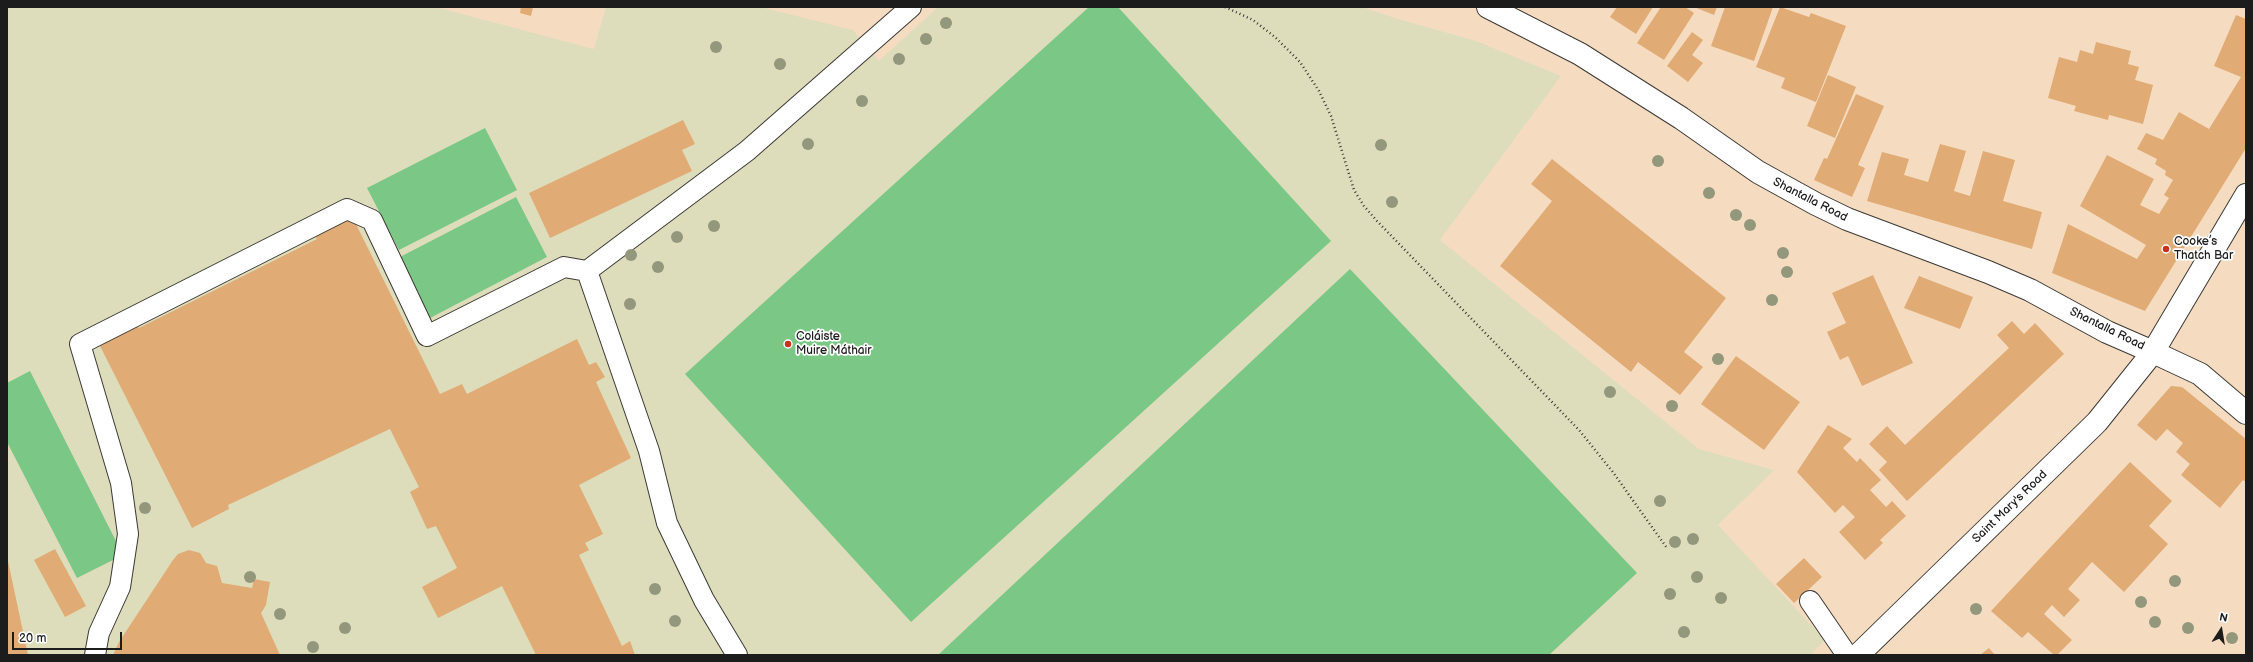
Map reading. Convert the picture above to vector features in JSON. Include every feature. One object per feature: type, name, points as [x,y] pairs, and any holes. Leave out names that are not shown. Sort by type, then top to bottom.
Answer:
[{"type":"street","name":"Shantalla Road","points":[[1488,7],[1580,54],[1681,118],[1758,172],[1816,204],[1847,219],[1988,272],[2030,290],[2108,332],[2200,374],[2246,413]]},
{"type":"street","name":"Saint Mary's Road","points":[[1858,655],[2097,422],[2153,352],[2246,195]]},
{"type":"lane","points":[[95,655],[99,633],[120,587],[128,534],[121,483],[80,344],[347,209],[372,220],[427,336],[564,267],[587,271],[747,151],[911,7]]},
{"type":"lane","points":[[587,271],[649,451],[667,523],[704,600],[737,655]]},
{"type":"lane","points":[[1810,601],[1847,655]]},
{"type":"path","points":[[1226,7],[1253,20],[1275,37],[1300,62],[1331,116],[1354,190],[1364,206],[1376,221],[1579,430],[1612,471],[1666,548]]},
{"type":"shaded area","name":"Coláiste Muire Máthair","points":[[7,7],[436,7],[594,49],[606,7],[761,7],[853,30],[879,61],[938,7],[1362,7],[1398,19],[1476,41],[1561,76],[1440,240],[1699,449],[1774,470],[1718,525],[1825,640],[1810,655],[7,655]]},
{"type":"green space","points":[[1089,7],[1118,7],[1331,241],[911,622],[685,374]]},
{"type":"green space","points":[[485,128],[517,190],[399,250],[367,188]]},
{"type":"green space","points":[[516,197],[547,257],[430,318],[398,258]]},
{"type":"green space","points":[[1350,269],[1637,573],[1549,655],[938,655]]},
{"type":"green space","points":[[30,371],[123,555],[77,578],[7,442],[7,383]]},
{"type":"building","points":[[521,7],[533,7],[531,16],[520,13]]},
{"type":"building","points":[[1617,7],[1653,7],[1636,34],[1610,17]]},
{"type":"building","points":[[1661,7],[1685,7],[1694,13],[1664,60],[1637,43]]},
{"type":"building","points":[[1694,7],[1717,7],[1714,15]]},
{"type":"building","points":[[1725,7],[1773,7],[1754,61],[1711,46]]},
{"type":"building","points":[[1780,7],[1809,17],[1811,13],[1846,26],[1816,102],[1781,88],[1785,78],[1756,67]]},
{"type":"building","points":[[2236,15],[2246,19],[2246,148],[2145,311],[2052,273],[2068,224],[2137,259],[2146,245],[2080,206],[2107,155],[2154,179],[2140,205],[2159,214],[2169,198],[2164,195],[2173,180],[2165,175],[2166,171],[2155,164],[2157,159],[2137,149],[2146,133],[2163,140],[2179,112],[2209,129],[2241,77],[2214,66]]},
{"type":"building","points":[[1692,32],[1703,40],[1692,55],[1703,63],[1688,82],[1667,66]]},
{"type":"building","points":[[2096,42],[2131,51],[2128,64],[2139,67],[2135,80],[2153,85],[2143,124],[2109,115],[2108,120],[2074,111],[2076,106],[2048,98],[2059,57],[2077,62],[2080,50],[2093,54]]},
{"type":"building","points":[[1828,75],[1856,87],[1835,138],[1807,126]]},
{"type":"building","points":[[1856,94],[1884,106],[1858,165],[1865,168],[1852,197],[1814,180],[1824,158],[1827,159]]},
{"type":"building","points":[[683,120],[695,144],[682,150],[692,171],[550,238],[529,193]]},
{"type":"building","points":[[1940,144],[1966,151],[1954,191],[1970,196],[1983,151],[2015,160],[2003,201],[2042,212],[2032,249],[1867,201],[1882,152],[1909,159],[1904,175],[1928,182]]},
{"type":"building","points":[[1552,159],[1726,298],[1684,352],[1703,367],[1680,395],[1638,362],[1631,372],[1500,266],[1552,201],[1531,184]]},
{"type":"building","points":[[352,216],[440,394],[462,384],[467,394],[577,339],[589,365],[596,362],[605,377],[596,382],[631,458],[579,485],[603,534],[585,543],[589,550],[579,555],[622,646],[630,641],[635,655],[536,655],[502,586],[438,618],[422,587],[457,568],[436,526],[427,529],[410,492],[419,487],[390,429],[228,505],[229,509],[192,528],[99,344],[136,325],[139,328],[317,239],[315,236]]},
{"type":"building","points":[[1873,275],[1913,363],[1862,386],[1848,356],[1840,360],[1827,332],[1846,323],[1832,293]]},
{"type":"building","points":[[1919,276],[1973,297],[1960,329],[1904,308]]},
{"type":"building","points":[[2012,321],[2024,334],[2035,323],[2064,354],[1907,501],[1879,470],[1887,462],[1869,444],[1887,426],[1905,445],[2009,348],[1997,335]]},
{"type":"building","points":[[1736,356],[1800,402],[1764,450],[1701,404]]},
{"type":"building","points":[[2171,386],[2182,387],[2246,439],[2246,482],[2243,480],[2220,508],[2181,475],[2190,464],[2176,452],[2183,443],[2167,429],[2156,441],[2137,425]]},
{"type":"building","points":[[1828,425],[1852,439],[1843,448],[1857,462],[1860,458],[1881,480],[1870,490],[1886,507],[1892,501],[1906,516],[1880,540],[1883,543],[1865,560],[1839,532],[1855,517],[1843,505],[1835,513],[1797,472]]},
{"type":"building","points":[[2130,462],[2172,501],[2149,526],[2168,544],[2124,592],[2092,562],[2068,589],[2080,600],[2064,617],[2052,605],[2044,614],[2072,640],[2057,655],[2054,655],[2028,632],[2022,638],[1991,611]]},
{"type":"building","points":[[55,549],[86,606],[65,617],[34,560]]},
{"type":"building","points":[[189,550],[200,553],[206,563],[217,566],[222,583],[252,588],[254,579],[270,582],[266,605],[261,613],[280,655],[113,655],[119,642],[173,560],[178,554]]},
{"type":"building","points":[[1804,558],[1822,577],[1794,603],[1776,584]]},
{"type":"building","points":[[8,561],[28,655],[7,655]]},
{"type":"building","points":[[1989,648],[1995,655],[1980,655]]},
{"type":"place","name":"Cooke’s Thatch Bar","points":[[2166,249]]},
{"type":"place","name":"Coláiste Muire Máthair","points":[[788,344]]}]
